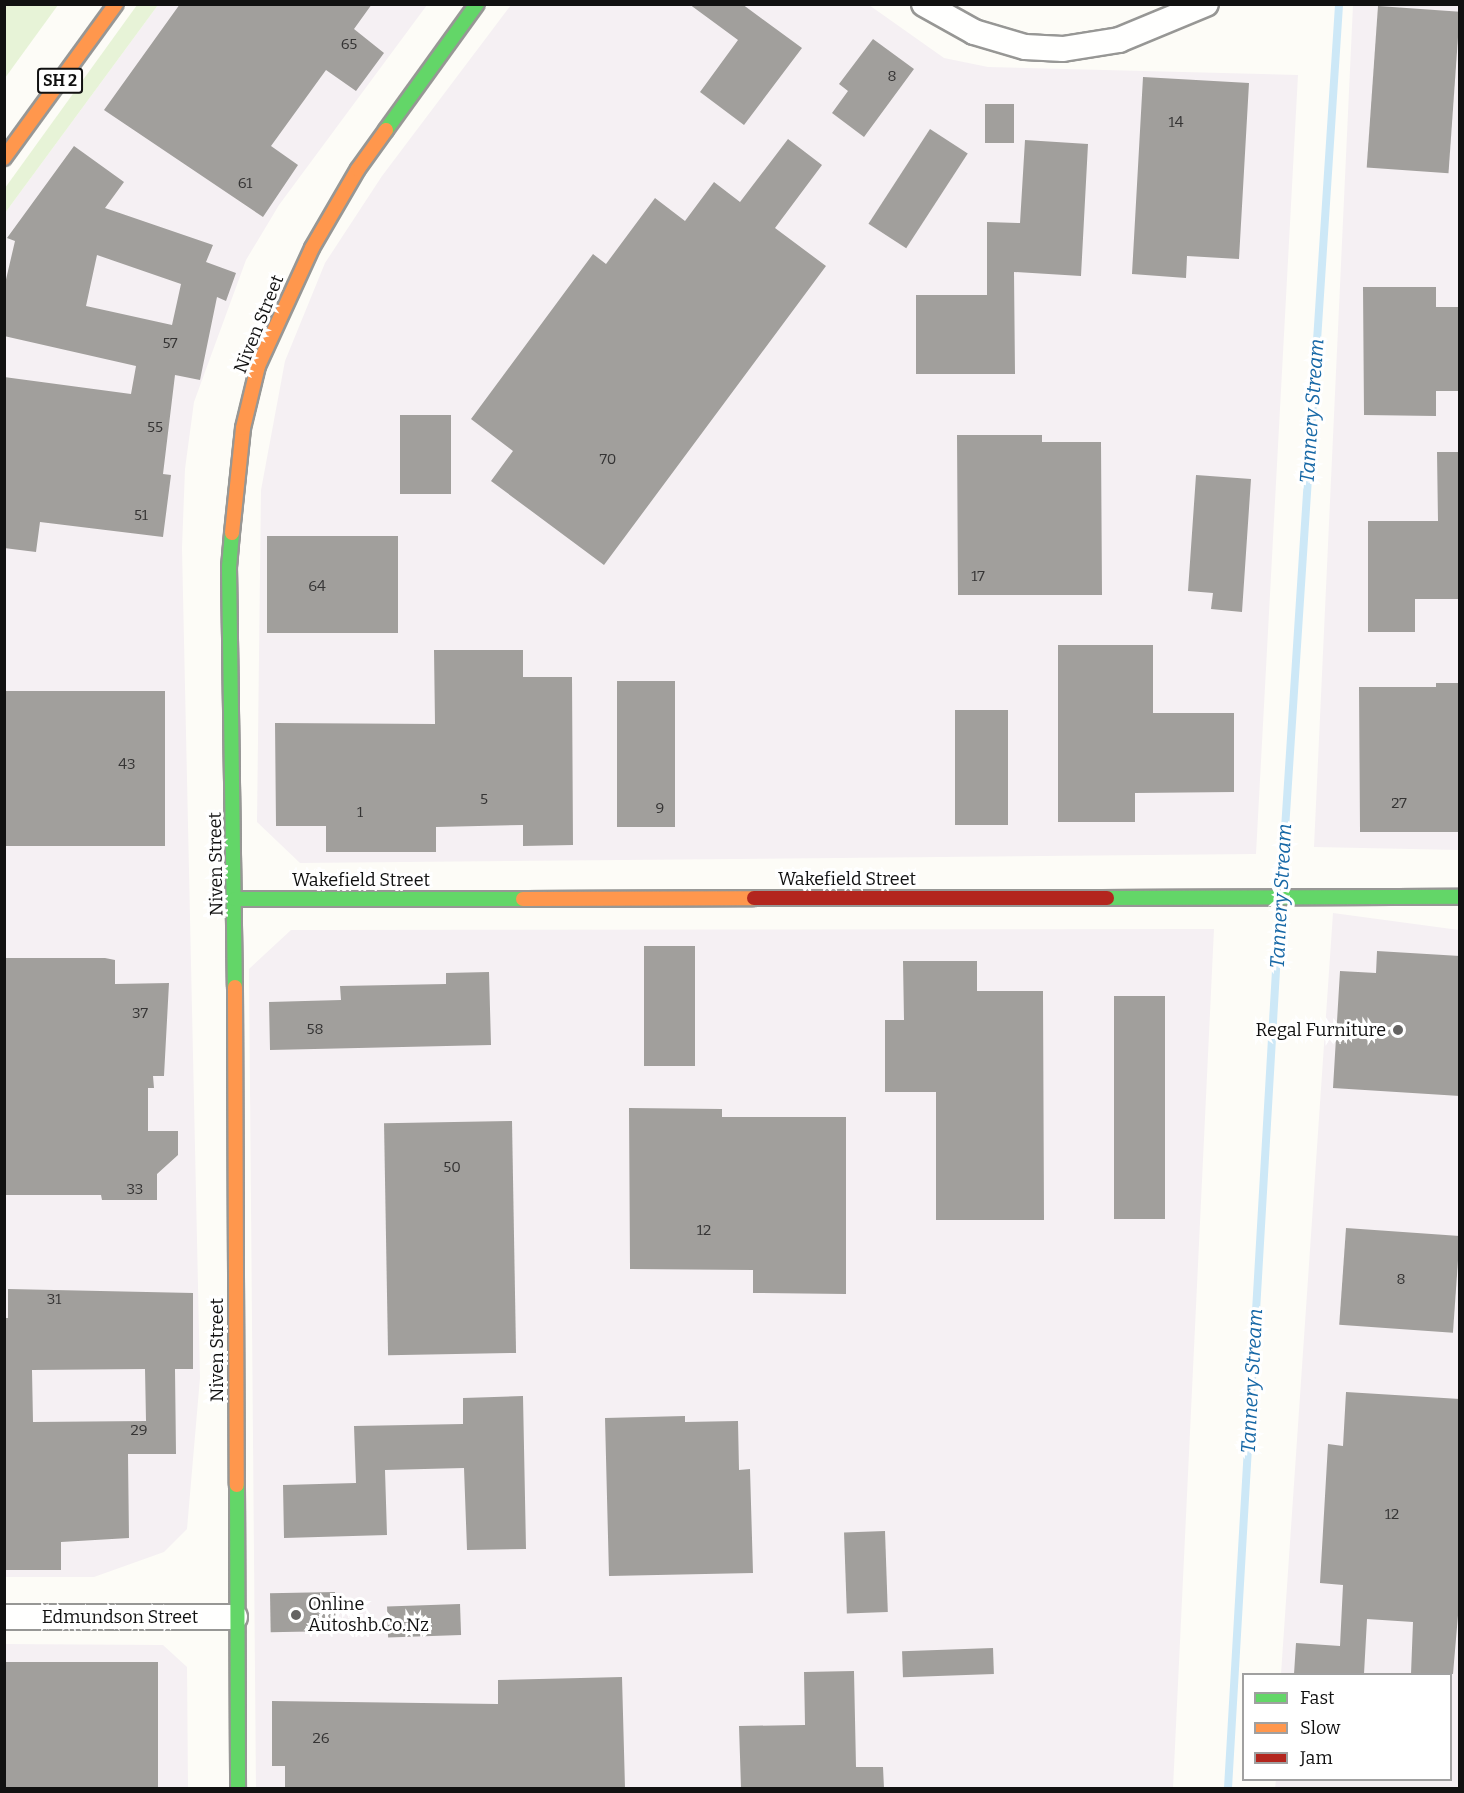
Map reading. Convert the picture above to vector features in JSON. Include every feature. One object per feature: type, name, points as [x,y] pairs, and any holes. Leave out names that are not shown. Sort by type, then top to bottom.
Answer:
[{"type":"main road","name":"SH 2","points":[[4,158],[116,4]]},
{"type":"main road","name":"Niven Street","points":[[238,1788],[235,1617],[235,899],[229,567],[243,428],[258,366],[312,248],[358,169],[477,4]]},
{"type":"main road","name":"Wakefield Street","points":[[235,899],[1273,895],[1460,897]]},
{"type":"street","points":[[924,4],[974,32],[1025,47],[1063,49],[1119,40],[1206,4]]},
{"type":"street","name":"Edmundson Street","points":[[4,1617],[235,1617]]},
{"type":"shaded area","points":[[158,5],[427,5],[279,205],[246,260],[194,402],[185,469],[182,548],[200,1378],[187,1529],[164,1552],[94,1577],[5,1577],[5,213]]},
{"type":"shaded area","points":[[511,5],[869,5],[944,58],[988,67],[1298,75],[1256,854],[300,863],[257,822],[261,490],[285,361],[325,263],[382,176]]},
{"type":"shaded area","points":[[1353,5],[1459,5],[1459,850],[1314,847]]},
{"type":"shaded area","points":[[1333,913],[1459,930],[1459,1788],[1275,1788],[1276,1781],[1452,1781],[1452,1673],[1281,1673]]},
{"type":"shaded area","points":[[1214,929],[1173,1788],[256,1788],[249,969],[291,930]]},
{"type":"shaded area","points":[[5,1644],[163,1645],[187,1667],[188,1788],[5,1788]]},
{"type":"green space","points":[[4,5],[58,5],[5,78]]},
{"type":"green space","points":[[137,5],[158,5],[5,213],[5,188]]},
{"type":"building","points":[[180,4],[372,4],[354,29],[384,53],[356,91],[326,70],[271,146],[298,165],[263,217],[104,110]]},
{"type":"building","points":[[689,4],[742,4],[802,48],[744,125],[700,92],[738,40]]},
{"type":"building","points":[[1378,6],[1460,12],[1448,173],[1367,168]]},
{"type":"building","points":[[873,39],[914,69],[864,137],[832,113],[848,91],[839,84]]},
{"type":"building","points":[[1143,77],[1249,83],[1239,259],[1187,256],[1186,278],[1132,274]]},
{"type":"building","points":[[985,104],[1014,104],[1014,143],[985,143]]},
{"type":"building","points":[[930,129],[968,154],[906,248],[868,224]]},
{"type":"building","points":[[788,139],[822,165],[775,228],[826,266],[604,565],[491,481],[513,451],[471,419],[593,254],[606,264],[655,198],[685,221],[714,182],[740,202]]},
{"type":"building","points":[[1025,140],[1088,144],[1081,276],[1014,272],[1015,374],[916,374],[916,295],[987,295],[987,222],[1020,223]]},
{"type":"building","points":[[74,146],[124,182],[105,208],[213,245],[206,262],[236,273],[226,301],[217,297],[200,380],[175,375],[163,474],[171,475],[163,537],[40,522],[36,552],[4,548],[4,377],[131,394],[136,366],[4,336],[4,288],[15,241],[7,238]],"holes":[[[97,255],[181,284],[172,325],[86,306]]]},
{"type":"building","points":[[1363,287],[1436,287],[1436,307],[1460,307],[1460,391],[1436,391],[1436,416],[1364,415]]},
{"type":"building","points":[[400,415],[451,415],[451,494],[400,494]]},
{"type":"building","points":[[957,435],[1042,435],[1042,442],[1101,442],[1102,595],[958,595]]},
{"type":"building","points":[[1437,452],[1460,452],[1460,599],[1415,599],[1415,632],[1368,632],[1368,521],[1438,521]]},
{"type":"building","points":[[1196,475],[1251,479],[1242,612],[1211,609],[1213,593],[1188,591]]},
{"type":"building","points":[[267,536],[398,536],[398,633],[267,633]]},
{"type":"building","points":[[1058,645],[1153,645],[1153,713],[1234,713],[1234,792],[1135,793],[1135,822],[1058,822]]},
{"type":"building","points":[[434,650],[523,650],[523,677],[572,677],[573,845],[523,846],[523,825],[436,827],[436,852],[326,852],[326,826],[276,826],[275,723],[435,724]]},
{"type":"building","points":[[617,681],[675,681],[675,827],[617,827]]},
{"type":"building","points":[[1436,683],[1460,683],[1460,832],[1360,832],[1359,687],[1436,687]]},
{"type":"building","points":[[4,691],[165,691],[165,846],[4,846]]},
{"type":"building","points":[[955,710],[1008,710],[1008,825],[955,825]]},
{"type":"building","points":[[644,946],[695,946],[695,1066],[644,1066]]},
{"type":"building","name":"Regal Furniture","points":[[1377,951],[1460,956],[1460,1096],[1333,1088],[1340,971],[1376,973]]},
{"type":"building","points":[[4,958],[105,958],[115,960],[115,984],[169,983],[164,1076],[153,1076],[154,1088],[148,1088],[148,1131],[178,1131],[178,1155],[157,1174],[157,1200],[102,1200],[101,1195],[4,1195]]},
{"type":"building","points":[[903,961],[977,961],[977,991],[1043,991],[1044,1220],[936,1220],[936,1092],[885,1092],[885,1020],[904,1020]]},
{"type":"building","points":[[489,972],[491,1045],[270,1050],[269,1002],[341,1000],[340,986],[446,984],[446,973]]},
{"type":"building","points":[[1114,996],[1165,996],[1165,1219],[1114,1219]]},
{"type":"building","points":[[629,1108],[722,1109],[722,1117],[846,1117],[846,1294],[753,1293],[753,1270],[630,1269]]},
{"type":"building","points":[[512,1121],[516,1353],[388,1355],[384,1123]]},
{"type":"building","points":[[1346,1228],[1460,1236],[1453,1333],[1339,1325]]},
{"type":"building","points":[[8,1289],[193,1293],[193,1369],[175,1369],[176,1454],[128,1454],[129,1538],[61,1542],[61,1570],[4,1570],[4,1318],[8,1318]],"holes":[[[145,1369],[146,1421],[33,1422],[32,1370]]]},
{"type":"building","points":[[1346,1392],[1460,1399],[1460,1592],[1453,1674],[1411,1673],[1413,1622],[1367,1619],[1364,1673],[1294,1673],[1296,1643],[1340,1646],[1343,1585],[1320,1583],[1328,1444],[1343,1446]]},
{"type":"building","points":[[523,1396],[526,1549],[467,1550],[464,1468],[385,1470],[387,1535],[284,1538],[283,1485],[356,1483],[354,1426],[463,1424],[463,1398]]},
{"type":"building","points":[[685,1416],[685,1422],[738,1421],[739,1470],[750,1469],[753,1573],[609,1576],[605,1418]]},
{"type":"building","points":[[885,1531],[888,1612],[847,1613],[844,1532]]},
{"type":"building","points":[[335,1592],[336,1631],[271,1632],[270,1593]]},
{"type":"building","points":[[460,1604],[461,1635],[388,1638],[387,1607]]},
{"type":"building","points":[[993,1648],[994,1674],[903,1677],[902,1651]]},
{"type":"building","points":[[4,1662],[158,1662],[158,1788],[4,1788]]},
{"type":"building","points":[[854,1671],[856,1767],[883,1767],[884,1788],[741,1788],[739,1726],[805,1725],[804,1672]]},
{"type":"building","points":[[622,1677],[625,1788],[285,1788],[285,1766],[272,1766],[272,1701],[498,1704],[498,1680]]},
{"type":"waterway","name":"Tannery Stream","points":[[1281,890],[1339,4]]},
{"type":"waterway","name":"Tannery Stream","points":[[1228,1788],[1280,902]]},
{"type":"traffic: fast","points":[[386,130],[477,4]]},
{"type":"traffic: fast","points":[[232,533],[229,567],[235,987]]},
{"type":"traffic: fast","points":[[1107,898],[1460,897]]},
{"type":"traffic: fast","points":[[235,899],[523,899]]},
{"type":"traffic: fast","points":[[237,1485],[238,1788]]},
{"type":"traffic: slow","points":[[4,158],[116,4]]},
{"type":"traffic: slow","points":[[232,533],[243,428],[258,366],[312,248],[358,169],[386,130]]},
{"type":"traffic: slow","points":[[523,899],[754,898]]},
{"type":"traffic: slow","points":[[235,987],[237,1485]]},
{"type":"traffic: jam","points":[[754,898],[1107,898]]},
{"type":"place","name":"Regal Furniture","points":[[1398,1030]]},
{"type":"place","name":"Online Autoshb.Co.Nz","points":[[296,1615]]}]
